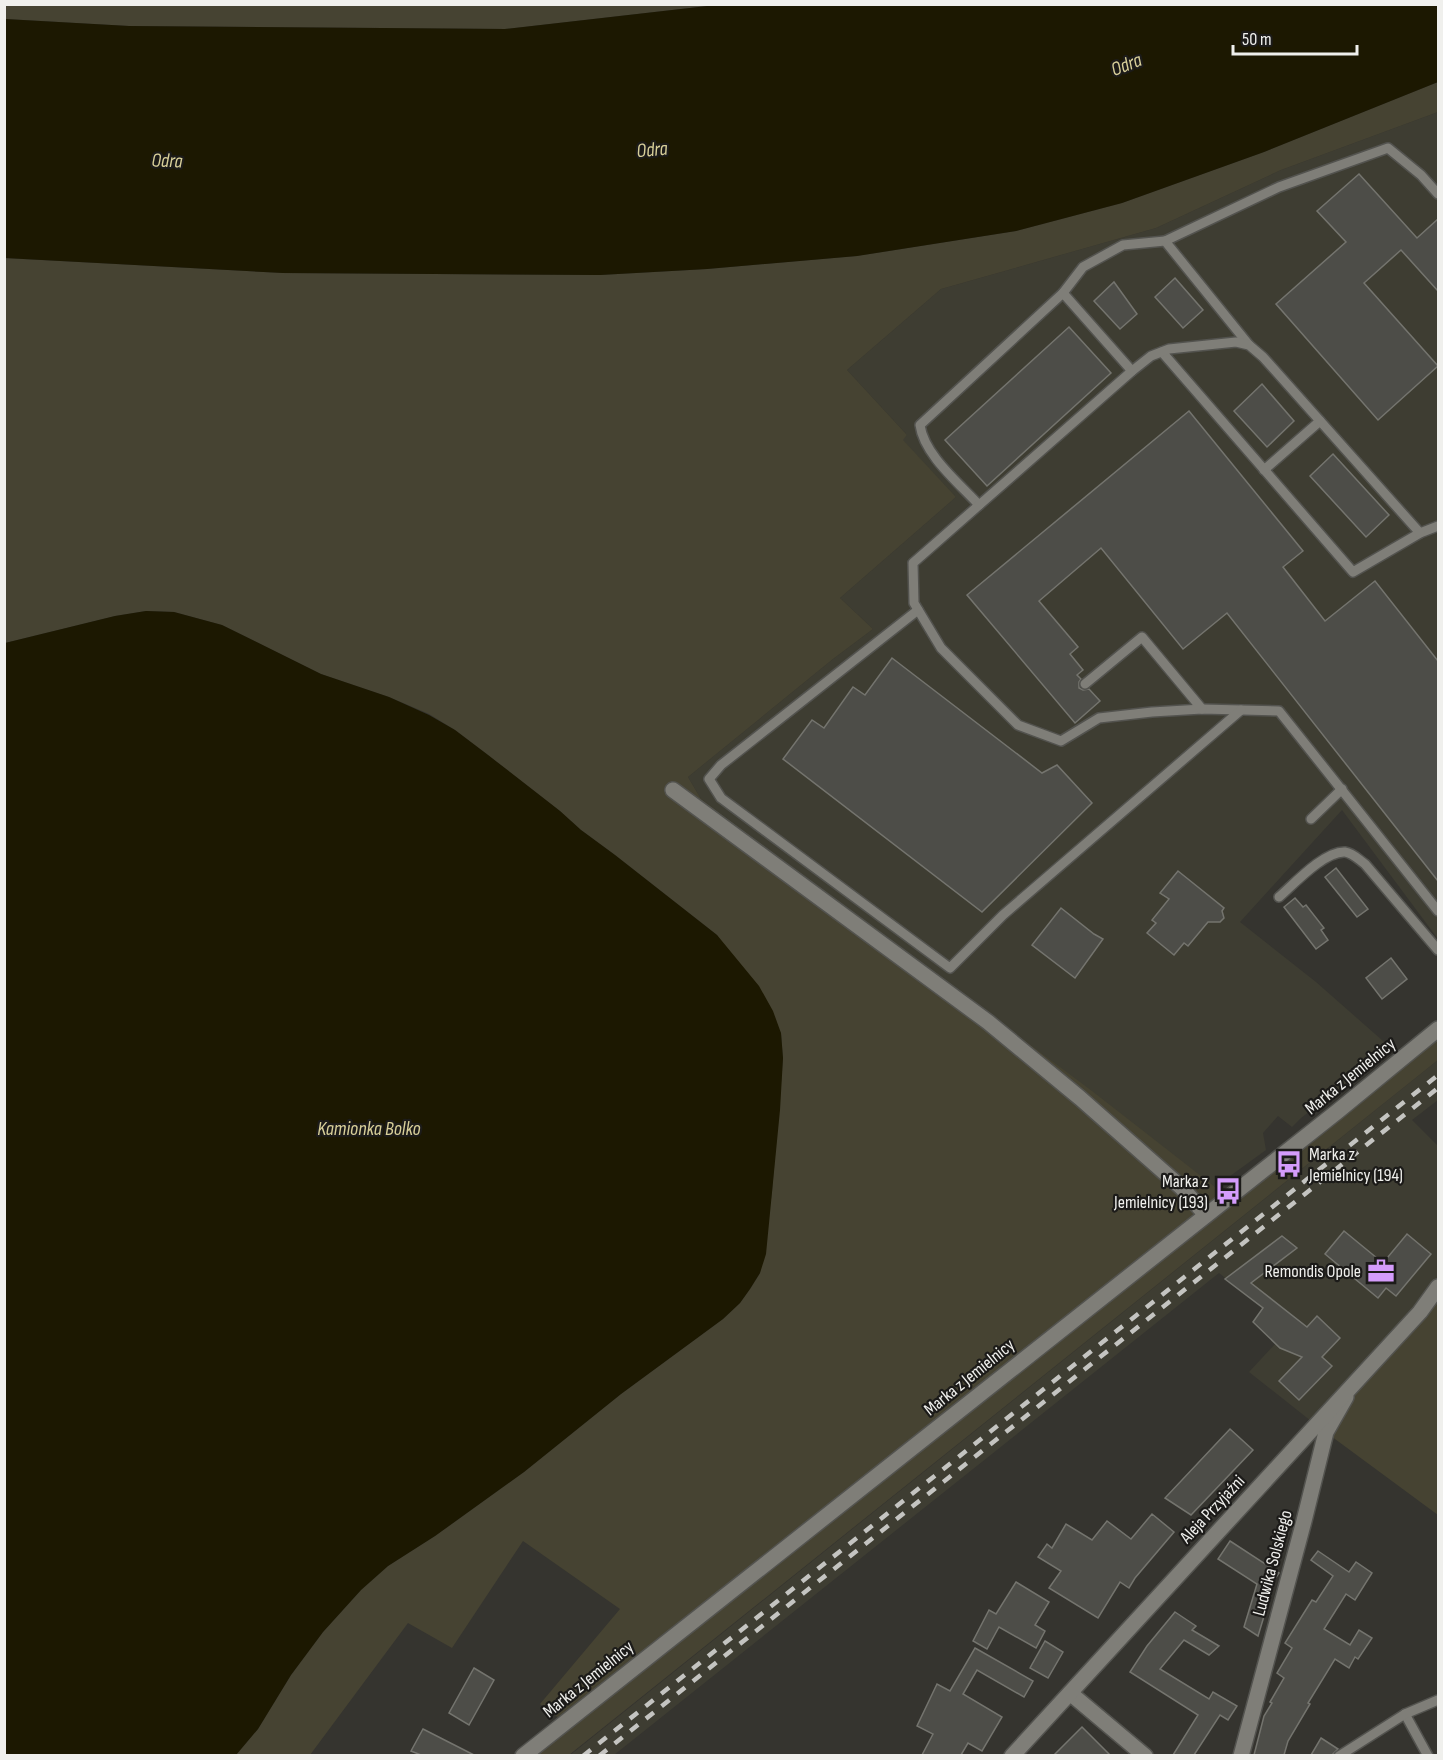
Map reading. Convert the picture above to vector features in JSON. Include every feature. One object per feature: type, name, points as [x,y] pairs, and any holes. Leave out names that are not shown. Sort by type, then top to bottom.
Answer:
[{"type":"street","points":[[673,790],[988,1023],[1097,1113],[1182,1188],[1206,1215]]},
{"type":"street","name":"Marka z Jemielnicy","points":[[523,1755],[1438,1029]]},
{"type":"street","name":"Aleja Przyjaźni","points":[[1012,1755],[1420,1312],[1438,1287]]},
{"type":"street","name":"Ludwika Solskiego","points":[[1241,1755],[1326,1432],[1352,1385]]},
{"type":"street","points":[[1070,1693],[1145,1755]]},
{"type":"lane","points":[[980,505],[931,453],[921,437],[920,425],[1063,293],[1083,267],[1123,245],[1165,241],[1279,187],[1388,148],[1421,175],[1438,194]]},
{"type":"lane","points":[[1165,241],[1249,345],[1263,357],[1420,532]]},
{"type":"lane","points":[[1063,293],[1132,371]]},
{"type":"lane","points":[[1249,345],[1236,342],[1169,349],[1151,356],[913,563],[914,603],[941,648],[1018,725],[1061,741],[1099,718],[1152,712],[1202,710],[1279,711],[1438,911]]},
{"type":"lane","points":[[1162,352],[1353,572],[1420,532],[1438,526]]},
{"type":"lane","points":[[1264,470],[1320,421]]},
{"type":"lane","points":[[918,610],[721,765],[709,779],[721,798],[950,968],[1003,915],[1241,710]]},
{"type":"lane","points":[[1085,684],[1142,637],[1202,710]]},
{"type":"lane","points":[[1311,819],[1342,789]]},
{"type":"lane","points":[[1279,897],[1322,861],[1336,854],[1345,852],[1352,854],[1365,864],[1438,950]]},
{"type":"lane","points":[[1339,1755],[1405,1714],[1438,1700]]},
{"type":"lane","points":[[1405,1714],[1428,1755]]},
{"type":"shaded area","points":[[4,5],[716,5],[505,29],[129,26],[5,19]]},
{"type":"shaded area","points":[[1438,82],[1438,112],[1281,170],[1156,228],[941,289],[847,370],[907,435],[903,440],[956,497],[840,598],[873,629],[688,777],[701,799],[1092,1091],[1228,1197],[1438,1029],[1438,1060],[569,1755],[523,1755],[564,1722],[540,1704],[620,1609],[523,1541],[452,1648],[408,1623],[310,1755],[236,1755],[258,1729],[291,1675],[323,1632],[361,1590],[388,1566],[435,1536],[524,1472],[621,1394],[723,1319],[740,1303],[760,1273],[772,1192],[783,1059],[781,1033],[717,935],[488,755],[429,714],[389,697],[321,674],[222,625],[174,612],[146,611],[115,616],[5,643],[4,258],[283,273],[600,275],[707,269],[857,256],[1016,231],[1122,203],[1264,152]]},
{"type":"shaded area","points":[[1438,112],[1438,939],[1342,810],[1240,922],[1316,982],[1391,1048],[1292,1127],[1278,1116],[1263,1133],[1266,1150],[1215,1187],[701,799],[688,777],[873,629],[840,598],[956,497],[902,440],[907,435],[847,370],[941,289],[1156,228],[1281,170]]},
{"type":"shaded area","points":[[1438,1060],[1438,1100],[1412,1120],[1438,1146],[1438,1287],[1316,1425],[1249,1372],[1289,1329],[1219,1273],[614,1755],[569,1756]]},
{"type":"shaded area","points":[[1438,1287],[1438,1515],[1316,1425]]},
{"type":"water","name":"Odra","points":[[716,5],[1438,5],[1438,82],[1264,152],[1122,203],[1016,231],[857,256],[707,269],[600,275],[283,273],[5,258],[5,19],[129,26],[505,29]]},
{"type":"water","name":"Kamionka Bolko","points":[[146,611],[174,612],[222,625],[321,674],[389,697],[429,715],[455,730],[488,755],[717,935],[759,986],[773,1011],[781,1033],[783,1058],[780,1110],[766,1254],[760,1273],[750,1289],[740,1303],[723,1319],[621,1394],[524,1472],[435,1536],[388,1566],[361,1590],[323,1632],[291,1675],[258,1729],[236,1755],[5,1755],[5,643],[115,616]]},
{"type":"building","points":[[1359,174],[1417,238],[1438,219],[1438,291],[1401,250],[1364,283],[1438,366],[1378,420],[1276,304],[1346,242],[1317,211]]},
{"type":"building","points":[[1175,278],[1203,310],[1183,328],[1155,297]]},
{"type":"building","points":[[1114,282],[1137,314],[1120,329],[1094,301]]},
{"type":"building","points":[[1069,327],[1111,373],[987,486],[945,440]]},
{"type":"building","points":[[1262,384],[1294,421],[1267,447],[1234,411]]},
{"type":"building","points":[[1189,411],[1303,551],[1283,567],[1325,621],[1375,581],[1438,661],[1438,881],[1227,613],[1183,649],[1101,548],[1039,601],[1078,647],[1070,654],[1083,670],[1077,675],[1081,679],[1079,688],[1089,689],[1100,701],[1075,723],[967,595]]},
{"type":"building","points":[[1333,454],[1389,515],[1366,537],[1310,476]]},
{"type":"building","points":[[892,658],[1042,773],[1057,765],[1092,803],[982,912],[783,759],[812,720],[824,728],[853,687],[865,695]]},
{"type":"building","points":[[1336,868],[1368,909],[1357,917],[1325,877]]},
{"type":"building","points":[[1178,871],[1224,908],[1222,911],[1224,918],[1220,922],[1208,922],[1188,946],[1184,943],[1174,955],[1147,933],[1156,923],[1152,920],[1169,899],[1160,893]]},
{"type":"building","points":[[1295,898],[1303,907],[1306,905],[1324,928],[1321,930],[1328,940],[1316,949],[1284,907]]},
{"type":"building","points":[[1061,908],[1103,939],[1075,978],[1032,945]]},
{"type":"building","points":[[1391,958],[1407,979],[1382,999],[1366,978]]},
{"type":"building","name":"Remondis Opole","points":[[1344,1231],[1383,1263],[1407,1234],[1431,1254],[1396,1296],[1386,1288],[1378,1298],[1325,1254]]},
{"type":"building","points":[[1282,1236],[1297,1248],[1251,1283],[1307,1327],[1317,1316],[1340,1338],[1322,1357],[1332,1366],[1299,1400],[1279,1381],[1302,1357],[1280,1348],[1253,1322],[1263,1308],[1225,1279]]},
{"type":"building","points":[[1230,1429],[1253,1450],[1191,1515],[1165,1498]]},
{"type":"building","points":[[1152,1514],[1174,1532],[1129,1588],[1120,1582],[1098,1618],[1049,1588],[1061,1571],[1038,1557],[1047,1544],[1052,1548],[1066,1524],[1092,1540],[1107,1521],[1131,1539]]},
{"type":"building","points":[[1230,1541],[1279,1573],[1260,1601],[1268,1603],[1258,1636],[1244,1627],[1257,1584],[1218,1559]]},
{"type":"building","points":[[1318,1551],[1349,1572],[1356,1562],[1372,1573],[1355,1600],[1346,1594],[1324,1629],[1350,1645],[1359,1630],[1372,1638],[1358,1659],[1355,1657],[1349,1668],[1335,1659],[1308,1703],[1310,1704],[1288,1741],[1284,1755],[1254,1755],[1264,1716],[1284,1678],[1277,1673],[1292,1648],[1285,1643],[1312,1600],[1316,1602],[1333,1576],[1311,1560]]},
{"type":"building","points":[[1016,1582],[1049,1602],[1035,1625],[1045,1631],[1036,1648],[999,1627],[987,1649],[973,1641],[989,1610],[996,1614]]},
{"type":"building","points":[[1175,1612],[1196,1626],[1192,1630],[1219,1646],[1209,1655],[1184,1640],[1160,1669],[1209,1699],[1213,1692],[1237,1706],[1228,1720],[1220,1715],[1194,1755],[1173,1755],[1198,1715],[1130,1672],[1147,1646]]},
{"type":"building","points":[[1045,1641],[1063,1652],[1048,1678],[1030,1668]]},
{"type":"building","points":[[975,1648],[1033,1681],[1024,1697],[977,1670],[963,1694],[1002,1717],[982,1751],[968,1743],[961,1755],[922,1755],[933,1734],[917,1726],[937,1684],[950,1691]]},
{"type":"building","points":[[474,1668],[494,1680],[469,1725],[449,1713]]},
{"type":"building","points":[[1082,1727],[1110,1755],[1054,1755]]},
{"type":"building","points":[[423,1729],[474,1755],[421,1755],[411,1751]]},
{"type":"building","points":[[1321,1738],[1338,1749],[1332,1755],[1311,1755]]},
{"type":"railway","points":[[583,1756],[1438,1075]]},
{"type":"railway","points":[[599,1756],[1438,1088]]},
{"type":"place","name":"Marka z Jemielnicy (194)","points":[[1289,1164]]},
{"type":"place","name":"Marka z Jemielnicy (193)","points":[[1228,1191]]},
{"type":"place","name":"Remondis Opole","points":[[1381,1271]]}]
